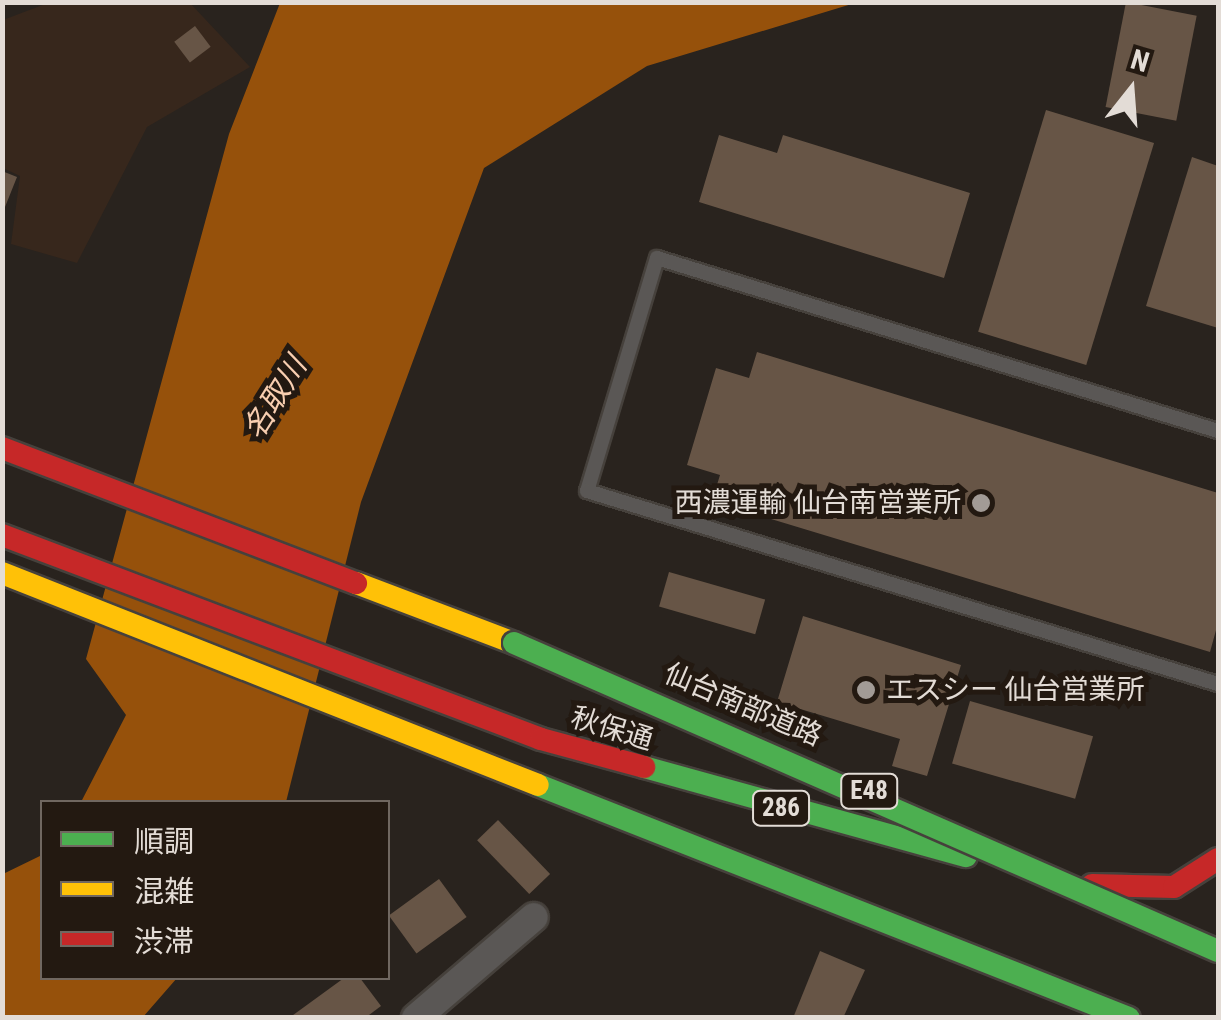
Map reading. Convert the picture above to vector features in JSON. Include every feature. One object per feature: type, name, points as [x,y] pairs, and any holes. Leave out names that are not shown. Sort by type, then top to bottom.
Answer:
[{"type":"main road","name":"仙台南部道路","points":[[2,448],[514,643],[1218,951]]},
{"type":"main road","name":"仙台南部道路","points":[[76,506],[514,643]]},
{"type":"main road","name":"秋保通","points":[[2,535],[347,669],[635,768],[1016,870],[1218,936]]},
{"type":"main road","name":"286","points":[[2,573],[1129,1018]]},
{"type":"main road","points":[[1016,870],[1144,891],[1200,876],[1218,859]]},
{"type":"street","points":[[416,1018],[534,917]]},
{"type":"lane","points":[[1218,431],[657,258],[587,491],[1218,684]]},
{"type":"shaded area","points":[[48,3],[190,3],[250,67],[147,127],[77,263],[11,244],[20,176],[3,168],[3,20]]},
{"type":"water","name":"名取川","points":[[280,3],[855,3],[647,66],[484,168],[361,502],[286,800],[82,800],[126,715],[86,659],[229,134]]},
{"type":"water","points":[[40,856],[40,980],[175,980],[143,1017],[3,1017],[3,874]]},
{"type":"building","points":[[1126,2],[1197,16],[1176,121],[1106,107]]},
{"type":"building","points":[[195,26],[211,47],[190,62],[174,42]]},
{"type":"building","points":[[1046,110],[1154,143],[1086,365],[978,332]]},
{"type":"building","points":[[719,135],[777,153],[783,135],[970,193],[944,278],[699,202]]},
{"type":"building","points":[[1192,157],[1218,166],[1218,328],[1146,306]]},
{"type":"building","points":[[2,171],[17,177],[3,212],[2,211]]},
{"type":"building","points":[[757,352],[1218,493],[1218,623],[1210,652],[712,501],[720,475],[687,465],[716,368],[749,378]]},
{"type":"building","points":[[669,572],[765,600],[755,634],[659,607]]},
{"type":"building","points":[[803,616],[961,665],[927,776],[892,766],[900,739],[777,702]]},
{"type":"building","points":[[970,701],[1093,736],[1075,799],[952,763]]},
{"type":"building","points":[[498,820],[550,874],[529,894],[477,840]]},
{"type":"building","points":[[439,879],[467,917],[416,953],[390,915]]},
{"type":"building","points":[[820,951],[865,970],[843,1018],[793,1018]]},
{"type":"building","points":[[341,980],[362,980],[381,1006],[365,1018],[289,1018]]},
{"type":"traffic: fast","points":[[514,643],[1218,951]]},
{"type":"traffic: fast","points":[[644,767],[966,856]]},
{"type":"traffic: fast","points":[[538,785],[1129,1018]]},
{"type":"traffic: slow","points":[[2,573],[538,785]]},
{"type":"traffic: slow","points":[[356,583],[514,643]]},
{"type":"traffic: jam","points":[[2,448],[356,583]]},
{"type":"traffic: jam","points":[[2,535],[541,739],[644,767]]},
{"type":"traffic: jam","points":[[1092,885],[1174,887],[1218,859]]},
{"type":"place","name":"西濃運輸 仙台南営業所","points":[[981,503]]},
{"type":"place","name":"エスシー 仙台営業所","points":[[866,690]]}]
